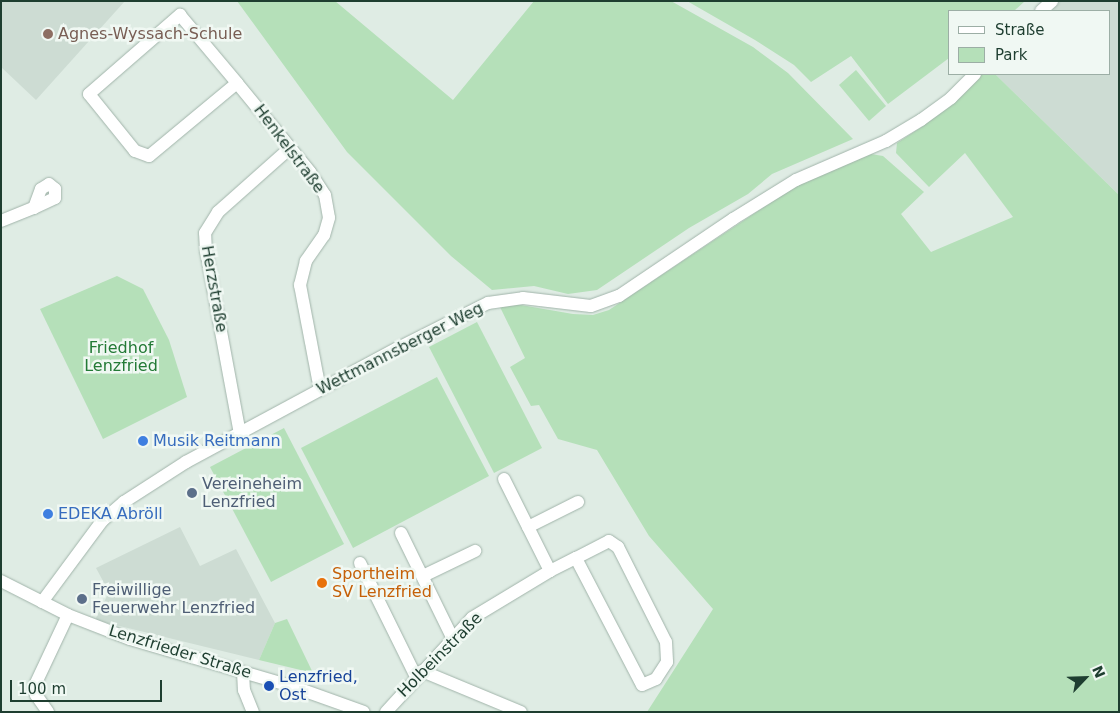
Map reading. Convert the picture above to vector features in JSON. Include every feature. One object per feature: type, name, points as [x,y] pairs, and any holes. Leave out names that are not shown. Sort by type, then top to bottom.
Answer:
[{"type":"street","points":[[1042,10],[1052,1]]},
{"type":"street","name":"Henkelstraße","points":[[237,83],[149,156],[134,151],[93,102],[89,94],[180,15],[237,83],[290,148],[325,194],[328,218],[324,235],[306,261],[300,285],[320,390]]},
{"type":"street","name":"Wettmannsberger Weg","points":[[42,602],[85,541],[117,507],[162,477],[320,390],[488,304],[523,298],[591,306],[619,296],[733,218],[796,180],[886,141],[921,120],[951,98],[974,75]]},
{"type":"street","name":"Herzstraße","points":[[240,434],[206,251],[205,233],[218,212],[290,148]]},
{"type":"street","points":[[1,221],[34,208]]},
{"type":"street","points":[[504,479],[550,571]]},
{"type":"street","points":[[528,527],[578,502]]},
{"type":"street","points":[[401,533],[452,637]]},
{"type":"street","name":"Holbeinstraße","points":[[386,712],[452,637],[492,604],[550,571],[576,558],[609,542],[618,547],[668,650],[661,673],[642,686],[576,558]]},
{"type":"street","points":[[423,576],[475,551]]},
{"type":"street","points":[[360,564],[419,674],[521,712]]},
{"type":"street","name":"Lenzfrieder Straße","points":[[1,581],[68,615],[130,639],[243,672],[364,712]]},
{"type":"street","points":[[48,712],[36,695],[35,685],[68,615]]},
{"type":"street","points":[[243,672],[244,690],[253,712]]},
{"type":"shaded area","name":"Agnes-Wyssach-Schule","points":[[1,1],[125,1],[36,100],[1,67]]},
{"type":"shaded area","points":[[1058,1],[1119,1],[1119,195],[996,75],[1110,75],[1110,10],[1048,10]]},
{"type":"shaded area","points":[[180,527],[200,566],[236,549],[275,623],[259,660],[95,620],[109,592],[96,568]]},
{"type":"green space","points":[[237,1],[335,1],[453,100],[534,1],[671,1],[753,47],[788,73],[853,139],[772,174],[748,194],[689,228],[597,290],[568,294],[534,286],[492,290],[451,256],[347,152]]},
{"type":"green space","points":[[687,1],[1025,1],[1015,10],[948,10],[948,59],[888,104],[851,56],[811,82],[794,65]]},
{"type":"green space","points":[[856,70],[886,106],[869,121],[839,85]]},
{"type":"green space","points":[[980,75],[996,75],[1119,195],[1119,712],[647,712],[713,609],[649,536],[597,450],[558,439],[539,405],[531,406],[510,367],[525,358],[500,307],[515,304],[573,314],[593,315],[609,310],[797,185],[871,154],[883,156],[924,192],[901,214],[931,252],[1013,217],[965,153],[929,187],[896,153],[897,143],[923,126]]},
{"type":"green space","name":"Friedhof Lenzfried","points":[[117,276],[143,289],[169,340],[187,397],[103,439],[40,309]]},
{"type":"green space","points":[[477,322],[542,448],[494,473],[429,347]]},
{"type":"green space","points":[[437,377],[489,476],[353,548],[301,448]]},
{"type":"green space","points":[[284,428],[344,544],[271,582],[210,467]]},
{"type":"green space","points":[[287,619],[313,673],[259,660],[275,623]]},
{"type":"place","name":"Agnes-Wyssach-Schule","points":[[48,34]]},
{"type":"place","name":"Musik Reitmann","points":[[143,441]]},
{"type":"place","name":"Vereineheim Lenzfried","points":[[192,493]]},
{"type":"place","name":"EDEKA Abröll","points":[[48,514]]},
{"type":"place","name":"Sportheim SV Lenzfried","points":[[322,583]]},
{"type":"place","name":"Freiwillige Feuerwehr Lenzfried","points":[[82,599]]},
{"type":"place","name":"Lenzfried, Ost","points":[[269,686]]}]
